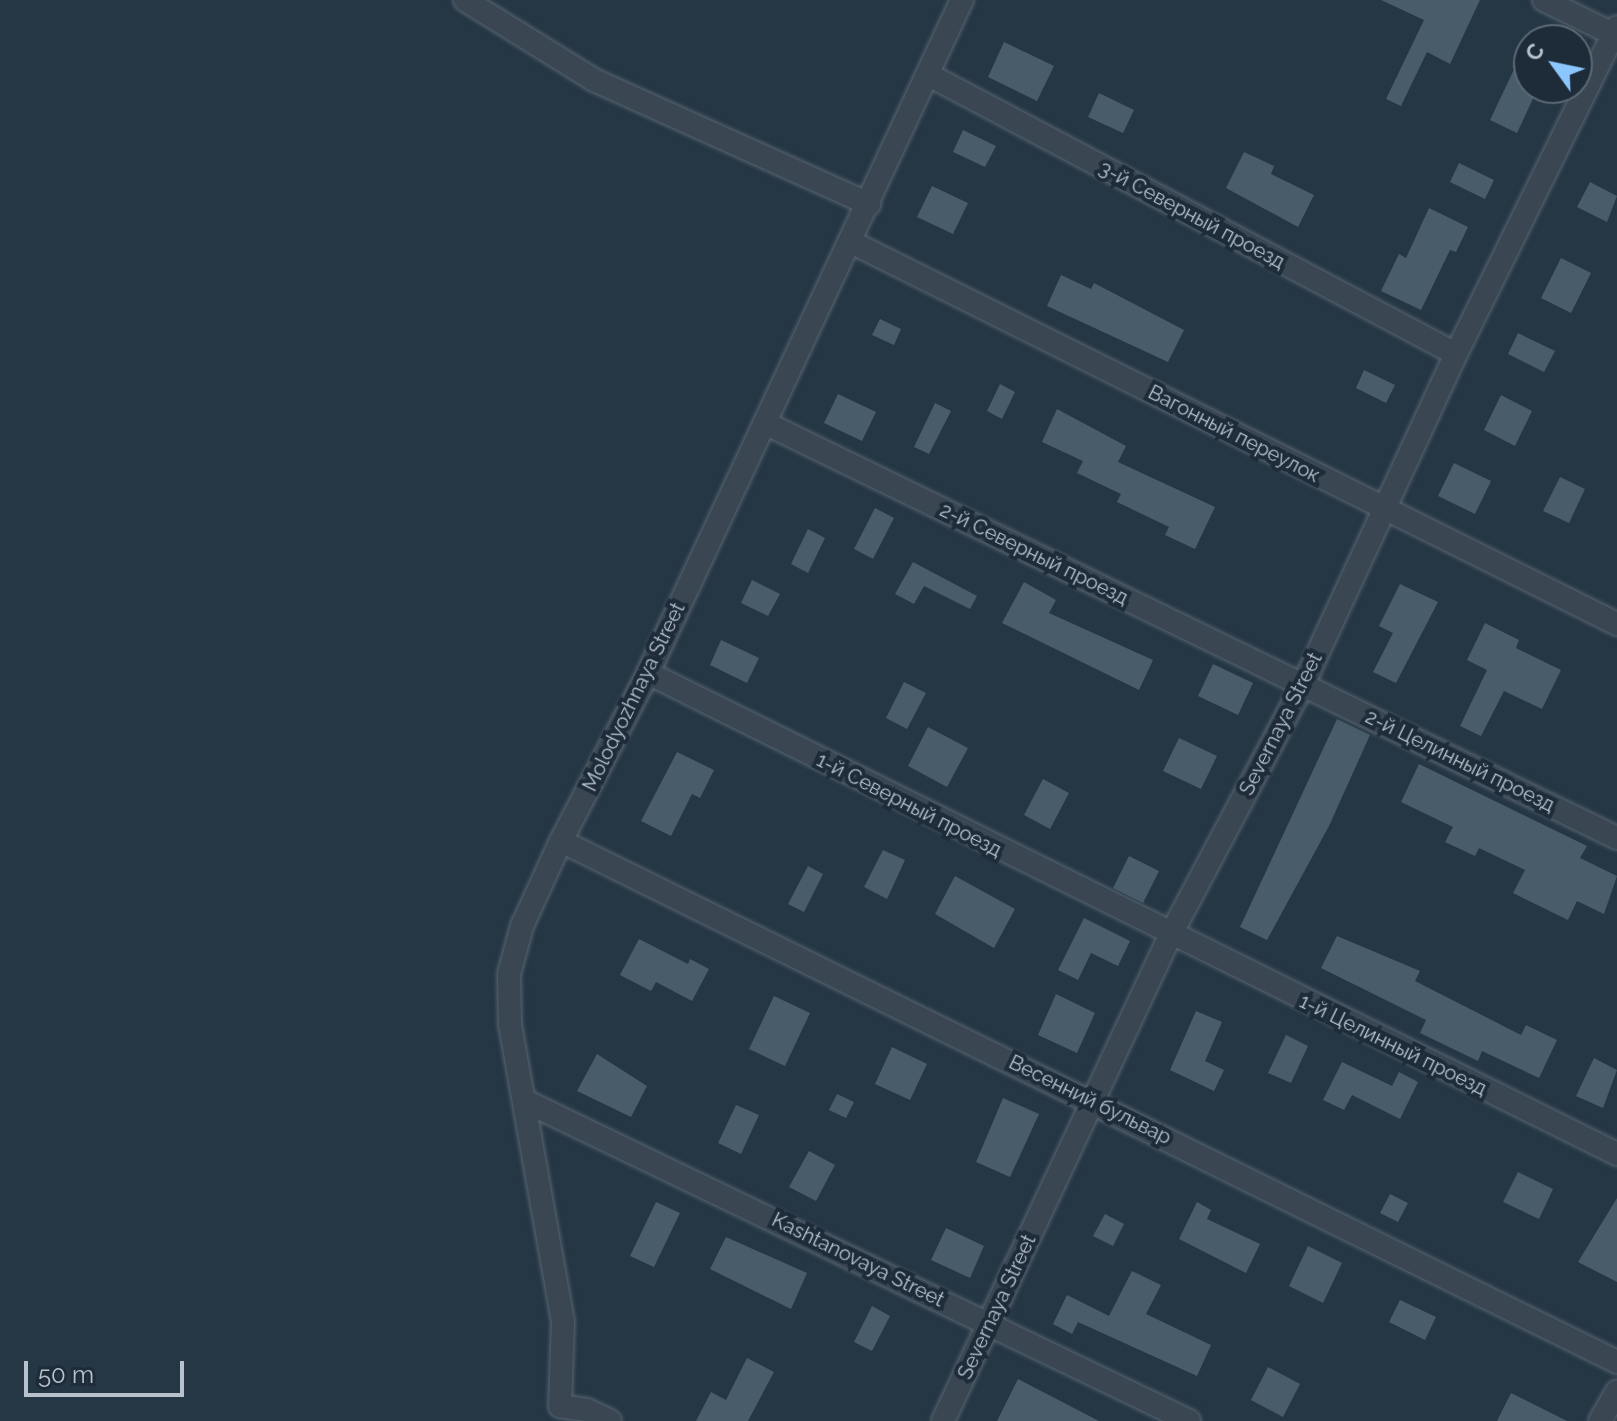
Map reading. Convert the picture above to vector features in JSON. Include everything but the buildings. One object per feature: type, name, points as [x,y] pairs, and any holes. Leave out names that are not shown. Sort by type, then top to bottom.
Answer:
[{"type":"street","points":[[465,0],[594,80],[869,204]]},
{"type":"street","name":"Molodyozhnaya Street","points":[[610,1421],[587,1410],[559,1414],[563,1322],[510,1025],[509,974],[522,926],[561,841],[648,673],[853,243],[962,0]]},
{"type":"street","points":[[1544,0],[1616,32]]},
{"type":"street","name":"Severnaya Street","points":[[943,1421],[1096,1102],[1170,936],[1303,685],[1456,354],[1616,32]]},
{"type":"street","name":"3-й Северный проезд","points":[[929,75],[1456,354]]},
{"type":"street","name":"Вагонный переулок","points":[[853,243],[1617,624]]},
{"type":"street","name":"2-й Северный проезд","points":[[765,423],[1303,685]]},
{"type":"street","name":"1-й Северный проезд","points":[[648,673],[1170,936]]},
{"type":"street","name":"2-й Целинный проезд","points":[[1303,685],[1617,838]]},
{"type":"street","name":"Весенний бульвар","points":[[561,841],[1096,1102],[1617,1362]]},
{"type":"street","name":"1-й Целинный проезд","points":[[1170,936],[1617,1154]]},
{"type":"street","name":"Kashtanovaya Street","points":[[525,1101],[1189,1421]]},
{"type":"street","points":[[1600,1421],[1617,1391]]}]
